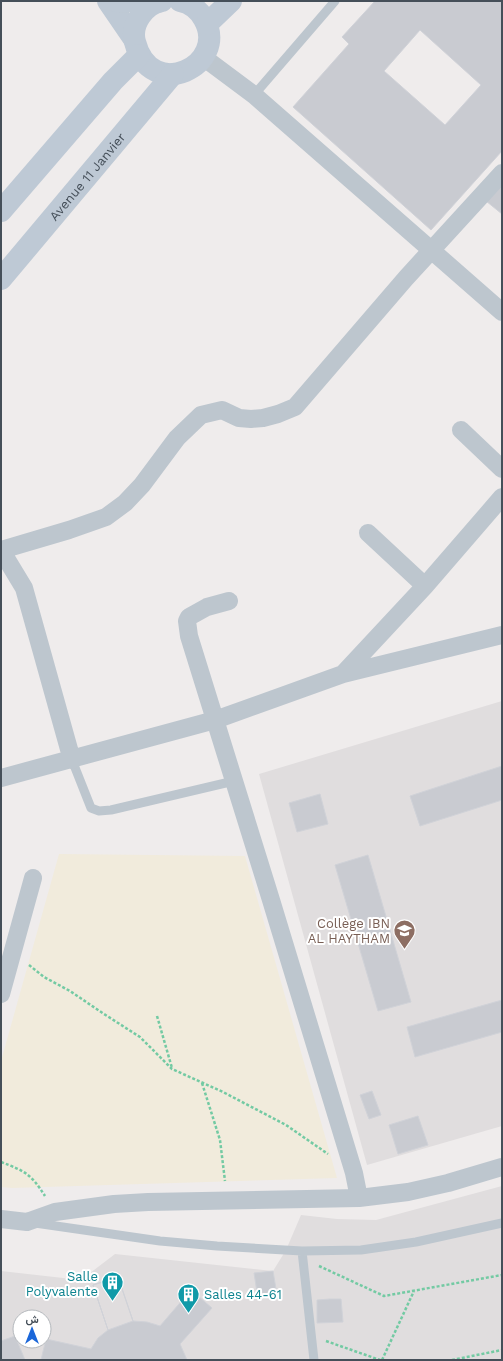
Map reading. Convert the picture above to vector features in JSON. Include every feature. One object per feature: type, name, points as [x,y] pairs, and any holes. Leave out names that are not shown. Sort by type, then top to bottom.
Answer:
[{"type":"street","points":[[108,1],[145,63],[153,70],[173,74],[185,72],[195,66],[203,57],[209,41],[207,24],[198,10],[184,1],[180,1]]},
{"type":"street","points":[[116,1],[160,1]]},
{"type":"street","points":[[1,211],[113,81],[136,47],[135,28],[140,17],[147,8],[160,1]]},
{"type":"street","points":[[207,24],[231,1]]},
{"type":"street","points":[[203,57],[254,94],[502,312]]},
{"type":"street","name":"Avenue 11 Janvier","points":[[1,279],[173,74]]},
{"type":"street","points":[[72,760],[24,588],[1,550],[69,530],[106,517],[125,503],[142,485],[177,438],[201,415],[222,410],[239,418],[263,418],[295,407],[406,278],[502,173]]},
{"type":"street","points":[[461,430],[502,469]]},
{"type":"street","points":[[343,674],[425,586],[502,497]]},
{"type":"street","points":[[368,533],[425,586]]},
{"type":"street","points":[[229,601],[200,610],[189,617],[187,621],[191,643],[354,1173],[359,1198]]},
{"type":"street","points":[[1,778],[215,720],[343,674],[502,635]]},
{"type":"street","points":[[1,994],[7,952],[33,878]]},
{"type":"street","points":[[1,1219],[27,1222],[55,1212],[128,1204],[178,1201],[359,1198],[408,1192],[448,1183],[502,1167]]},
{"type":"lane","points":[[254,94],[334,1]]},
{"type":"lane","points":[[72,760],[91,808],[99,811],[111,810],[234,781]]},
{"type":"lane","points":[[27,1222],[167,1241],[217,1246],[302,1251],[361,1250],[416,1242],[502,1223]]},
{"type":"lane","points":[[302,1251],[314,1360]]},
{"type":"path","points":[[7,952],[140,1037],[172,1069],[223,1092],[286,1125],[354,1173]]},
{"type":"path","points":[[157,1016],[172,1069]]},
{"type":"path","points":[[202,1082],[220,1140],[228,1201]]},
{"type":"path","points":[[1,1162],[22,1170],[36,1182],[55,1212]]},
{"type":"path","points":[[304,1262],[310,1262],[384,1296],[502,1275]]},
{"type":"path","points":[[320,1339],[381,1360],[414,1291]]},
{"type":"path","points":[[452,1360],[502,1350]]},
{"type":"shaded area","name":"Collège IBN AL HAYTHAM","points":[[502,701],[502,1126],[367,1165],[259,774]]},
{"type":"shaded area","points":[[502,1186],[502,1360],[1,1360],[1,1271],[81,1280],[115,1254],[273,1271],[286,1250],[301,1215],[337,1219],[376,1220]]},
{"type":"sand","points":[[59,854],[245,856],[337,1178],[12,1188],[1,1187],[1,1061]]},
{"type":"building","points":[[375,1],[502,1],[502,151],[431,230],[293,107],[349,44],[342,37]],"holes":[[[420,30],[481,85],[445,125],[384,71]]]},
{"type":"building","points":[[502,182],[502,214],[486,201]]},
{"type":"building","points":[[502,766],[502,800],[420,826],[410,796]]},
{"type":"building","points":[[320,794],[328,824],[297,832],[289,803]]},
{"type":"building","points":[[368,855],[411,1002],[378,1011],[335,865]]},
{"type":"building","points":[[502,1000],[502,1032],[415,1057],[407,1027]]},
{"type":"building","points":[[372,1091],[381,1115],[369,1119],[360,1095]]},
{"type":"building","points":[[418,1116],[428,1145],[398,1154],[389,1125]]},
{"type":"building","points":[[273,1271],[277,1295],[258,1299],[254,1273]]},
{"type":"building","name":"Salles 44-61","points":[[118,1277],[133,1321],[147,1322],[160,1326],[191,1290],[212,1308],[180,1344],[187,1360],[41,1360],[44,1349],[52,1349],[52,1340],[91,1349],[98,1338],[108,1330],[93,1285]]},
{"type":"building","name":"Salle Polyvalente","points":[[118,1277],[133,1321],[108,1330],[93,1285]]},
{"type":"building","points":[[341,1299],[343,1322],[317,1323],[317,1300]]},
{"type":"building","points":[[12,1337],[12,1349],[20,1349],[25,1360],[1,1360],[1,1341]]},
{"type":"place","name":"Collège IBN AL HAYTHAM","points":[[405,950]]},
{"type":"place","name":"Salle Polyvalente","points":[[113,1302]]},
{"type":"place","name":"Salles 44-61","points":[[188,1314]]}]
